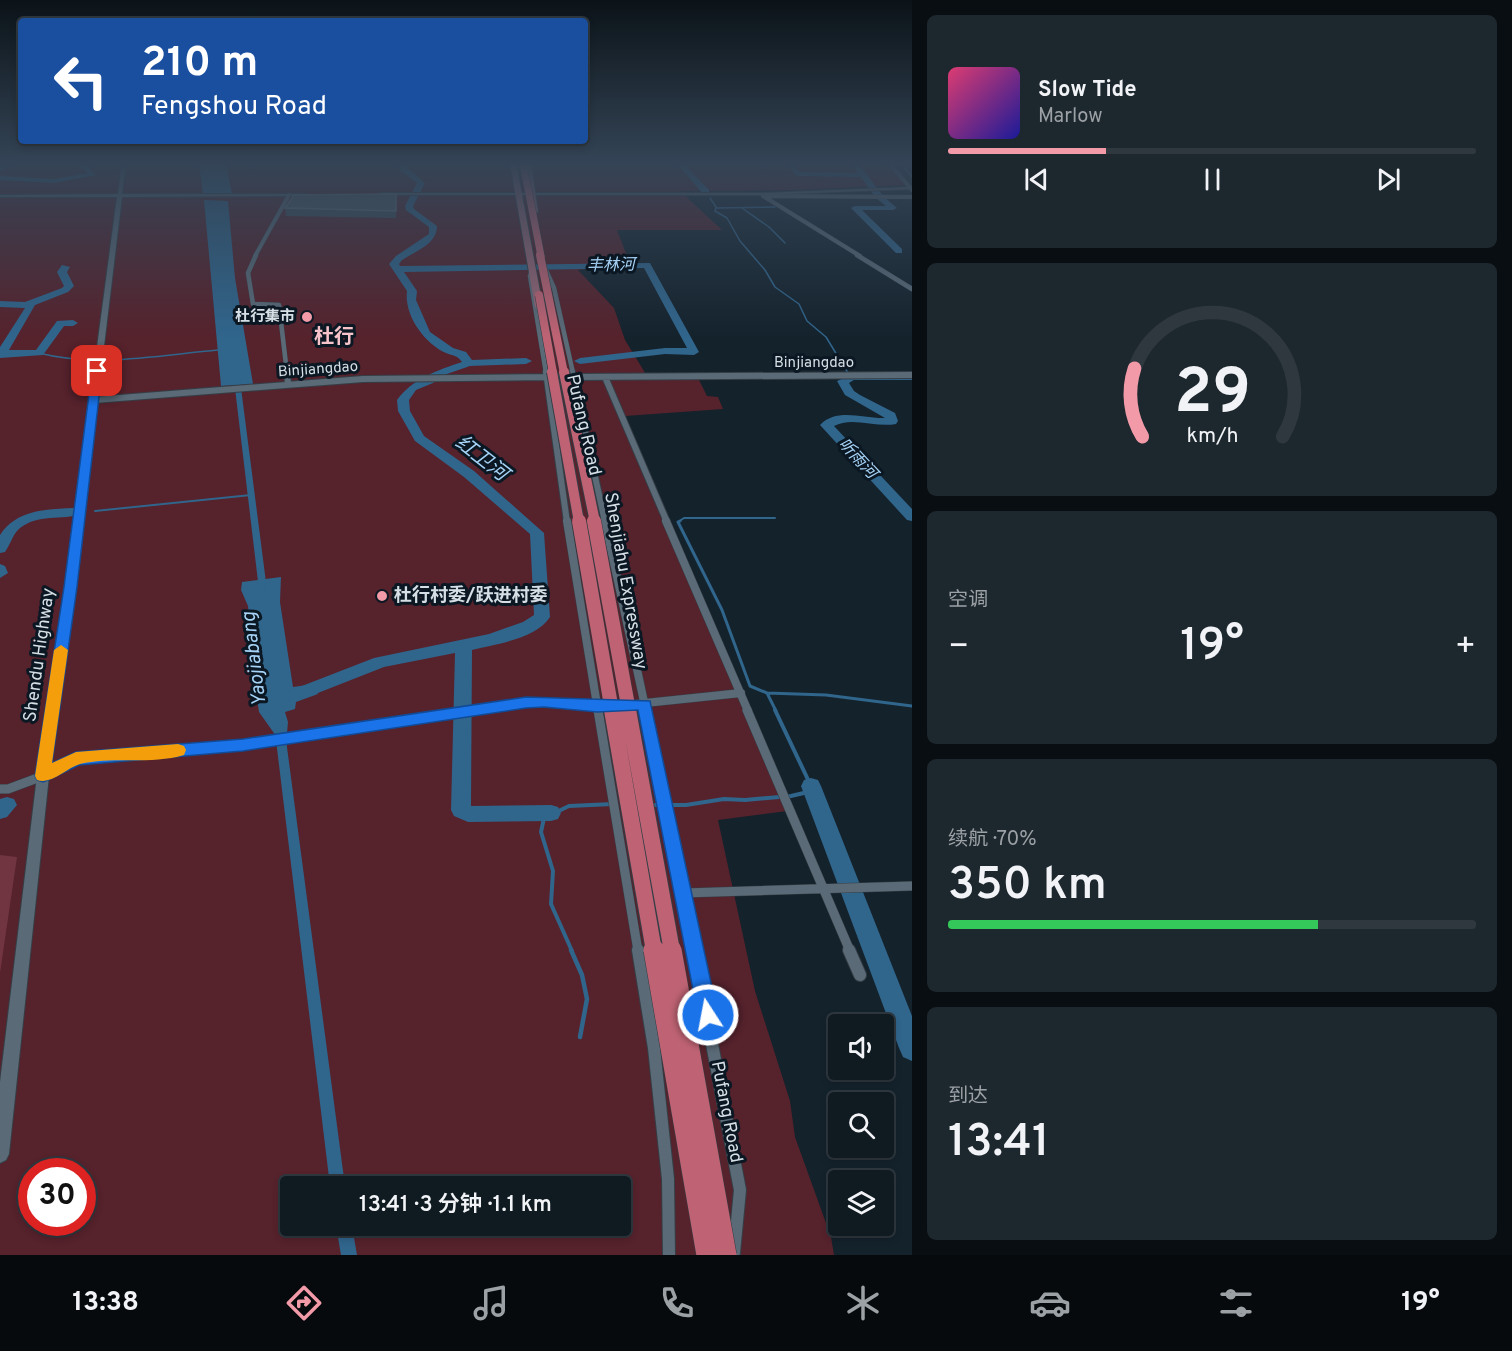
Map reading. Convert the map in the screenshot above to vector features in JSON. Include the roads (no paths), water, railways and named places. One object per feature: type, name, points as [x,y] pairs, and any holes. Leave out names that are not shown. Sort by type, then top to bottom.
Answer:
[{"type":"highway","name":"Shenjiahu Expressway","points":[[524,222],[707,1255]]},
{"type":"highway","name":"Shenjiahu Expressway","points":[[534,222],[592,507],[726,1255]]},
{"type":"main road","name":"Shendu Highway","points":[[0,1154],[43,776],[70,587],[116,222]]},
{"type":"main road","name":"Pufang Road","points":[[524,222],[605,696]]},
{"type":"main road","name":"Pufang Road","points":[[537,222],[596,517],[629,696]]},
{"type":"main road","name":"Pufang Road","points":[[633,717],[733,1255]]},
{"type":"main road","points":[[609,719],[675,1096],[699,1255]]},
{"type":"street","points":[[274,222],[248,273],[255,306],[279,305],[288,384]]},
{"type":"street","points":[[804,222],[912,289]]},
{"type":"street","name":"Pufang Road","points":[[544,265],[554,288],[645,705],[736,1164],[740,1190],[733,1255]]},
{"type":"street","name":"Pufang Road","points":[[532,266],[530,276],[558,448],[571,551],[661,1105],[668,1179],[669,1255]]},
{"type":"street","name":"Binjiangdao","points":[[572,377],[912,375]]},
{"type":"street","name":"Binjiangdao","points":[[94,400],[363,379],[545,377]]},
{"type":"street","points":[[605,377],[860,975]]},
{"type":"street","points":[[0,789],[8,789],[43,776],[76,759],[243,745],[453,713],[544,702],[597,706],[645,705],[741,693]]},
{"type":"street","points":[[684,893],[823,886],[836,889],[858,889],[912,886]]},
{"type":"water","points":[[206,222],[230,222],[235,278],[253,384],[221,386]]},
{"type":"water","points":[[281,577],[280,602],[293,687],[314,684],[318,694],[296,702],[295,709],[285,712],[288,722],[287,733],[276,736],[259,712],[255,686],[259,674],[254,665],[248,606],[241,590],[242,582]]},
{"type":"waterway","name":"红卫河","points":[[427,222],[433,226],[430,239],[399,258],[394,264],[412,291],[411,300],[426,334],[449,350],[462,354],[469,363]]},
{"type":"waterway","name":"听雨河","points":[[729,222],[740,241],[765,270],[775,287],[799,304],[807,321],[826,337],[848,373]]},
{"type":"waterway","points":[[761,222],[785,243]]},
{"type":"waterway","points":[[869,222],[899,251]]},
{"type":"waterway","name":"丰林河","points":[[398,269],[647,265],[694,352],[665,351],[580,361]]},
{"type":"waterway","points":[[26,305],[65,290],[69,286],[62,272],[65,267]]},
{"type":"waterway","points":[[0,304],[26,305]]},
{"type":"waterway","points":[[0,355],[31,306],[26,305]]},
{"type":"waterway","points":[[2,353],[39,353],[61,323],[73,323]]},
{"type":"waterway","points":[[39,353],[83,360],[105,360],[218,350]]},
{"type":"waterway","name":"丰林河","points":[[469,363],[526,361]]},
{"type":"waterway","name":"红卫河","points":[[464,645],[511,634],[542,617],[537,533],[469,474],[419,438],[404,411],[403,400],[412,388],[429,381],[440,373],[469,363]]},
{"type":"waterway","name":"听雨河","points":[[851,378],[843,381],[849,393],[891,416],[892,421],[842,419],[826,425],[912,517]]},
{"type":"waterway","points":[[848,379],[912,379]]},
{"type":"waterway","name":"Yaojiabang","points":[[237,380],[263,590]]},
{"type":"waterway","points":[[95,511],[251,495]]},
{"type":"waterway","points":[[0,549],[10,530],[24,519],[73,512]]},
{"type":"waterway","points":[[678,522],[684,518],[775,518]]},
{"type":"waterway","points":[[678,522],[722,610],[750,686],[767,693]]},
{"type":"waterway","name":"红卫河","points":[[295,696],[380,662],[464,645]]},
{"type":"waterway","points":[[464,645],[461,810],[468,814],[551,813]]},
{"type":"waterway","points":[[767,693],[826,695],[912,706]]},
{"type":"waterway","points":[[767,693],[776,711]]},
{"type":"waterway","points":[[650,805],[686,805],[724,799],[745,800],[791,796],[808,792],[811,786],[775,710]]},
{"type":"waterway","name":"Yaojiabang","points":[[280,732],[337,1176]]},
{"type":"waterway","points":[[811,786],[912,1048]]},
{"type":"waterway","points":[[572,951],[551,904],[553,871],[541,832],[544,818],[569,806],[613,804]]},
{"type":"waterway","points":[[0,811],[7,805]]},
{"type":"waterway","points":[[571,950],[582,975],[587,999],[580,1037]]},
{"type":"waterway","name":"Yaojiabang","points":[[346,1236],[349,1255]]},
{"type":"place","name":"杜行集市","points":[[307,317]]},
{"type":"place","name":"杜行村委/跃进村委","points":[[382,596]]},
{"type":"district","name":"杜行","points":[[334,338]]}]
